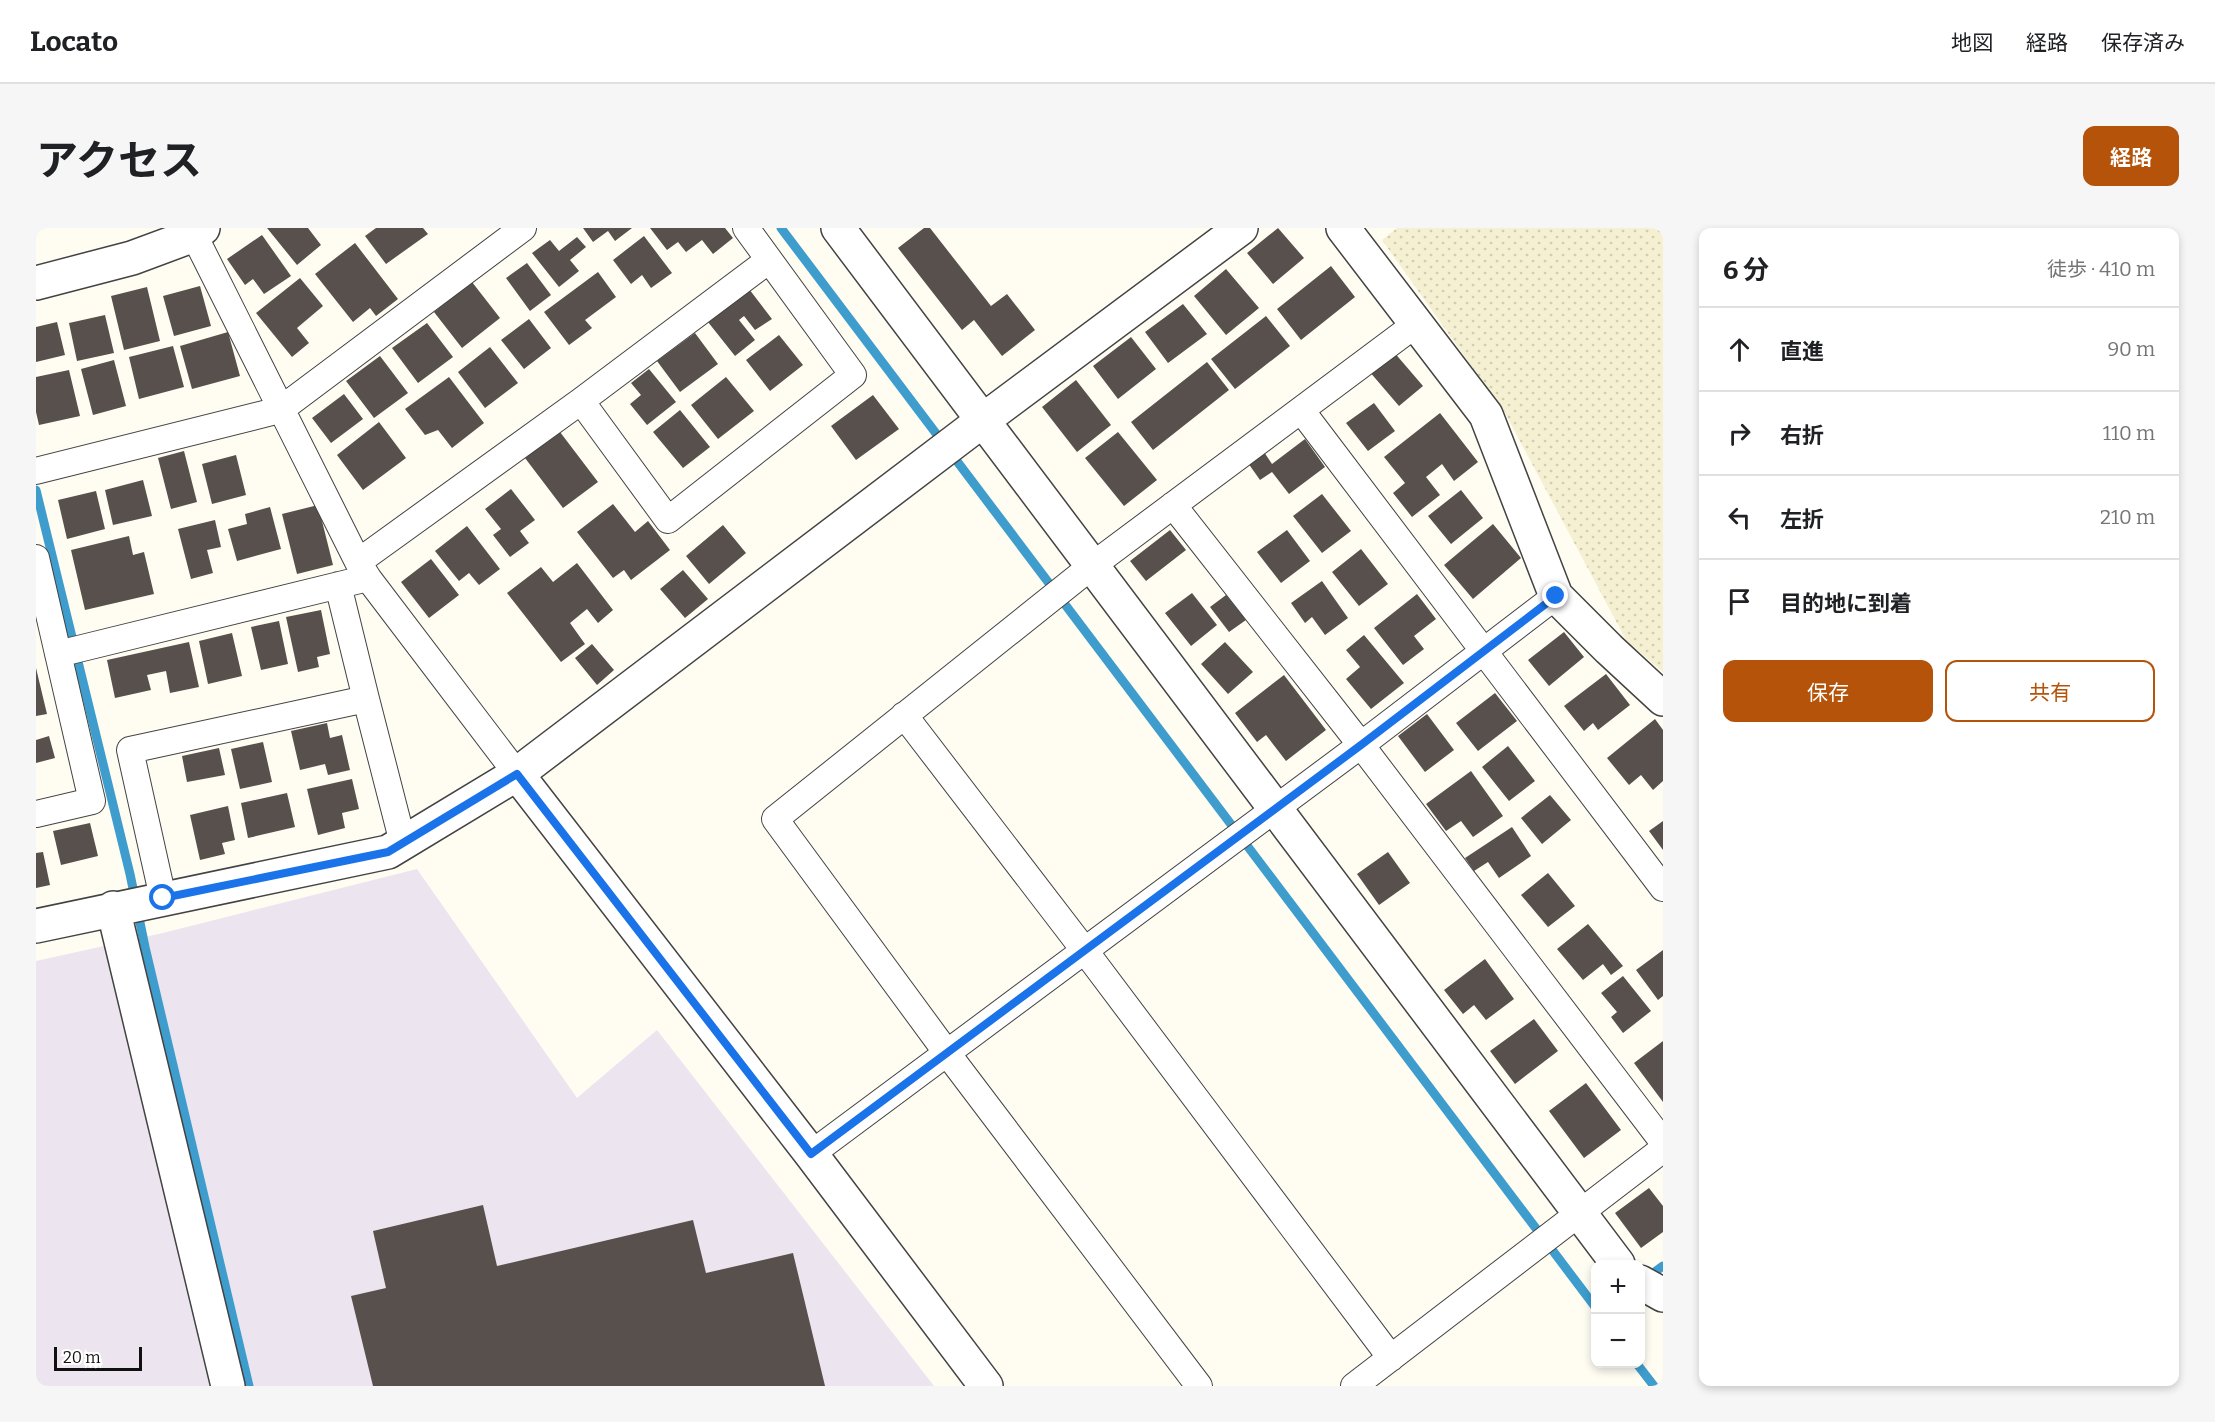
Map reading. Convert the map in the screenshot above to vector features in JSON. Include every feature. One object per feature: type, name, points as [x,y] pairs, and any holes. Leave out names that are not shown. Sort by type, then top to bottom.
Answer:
[{"type":"street","points":[[36,471],[280,410],[523,228]]},
{"type":"street","points":[[581,401],[668,520],[853,375],[746,228]]},
{"type":"street","points":[[838,228],[982,421],[1094,565],[1615,1260]]},
{"type":"street","points":[[36,926],[388,852],[517,774],[982,421],[1241,228]]},
{"type":"street","points":[[1344,228],[1486,415],[1556,596],[1663,699]]},
{"type":"street","points":[[36,283],[132,258],[199,231],[280,410],[363,570],[987,1386]]},
{"type":"street","points":[[49,641],[338,585],[363,570],[581,401],[769,260]]},
{"type":"street","points":[[1199,1386],[947,1053],[775,819],[1094,565],[1416,324]]},
{"type":"street","points":[[1301,410],[1663,888]]},
{"type":"street","points":[[1173,505],[1361,745],[1663,1142]]},
{"type":"street","points":[[36,558],[49,641],[92,801],[36,814]]},
{"type":"street","points":[[338,585],[403,843]]},
{"type":"street","points":[[811,1154],[1361,745],[1556,596]]},
{"type":"street","points":[[163,898],[130,750],[366,699]]},
{"type":"street","points":[[904,716],[1085,951],[1391,1358]]},
{"type":"street","points":[[113,908],[228,1386]]},
{"type":"street","points":[[1354,1386],[1663,1149]]},
{"type":"street","points":[[1645,1284],[1663,1295]]},
{"type":"shaded area","points":[[1397,228],[1663,228],[1663,672],[1626,640],[1505,413],[1382,240]]},
{"type":"shaded area","points":[[417,869],[577,1098],[657,1030],[934,1386],[36,1386],[36,961],[163,933]]},
{"type":"building","points":[[267,228],[308,228],[321,245],[297,265]]},
{"type":"building","points":[[376,228],[423,228],[428,234],[386,264],[365,236]]},
{"type":"building","points":[[583,228],[632,228],[615,241],[608,231],[593,242]]},
{"type":"building","points":[[650,228],[725,228],[733,238],[713,254],[702,240],[686,252],[678,242],[667,250]]},
{"type":"building","points":[[924,228],[930,228],[991,306],[1007,294],[1035,330],[1002,356],[974,320],[962,330],[898,248]]},
{"type":"building","points":[[1278,228],[1304,258],[1273,284],[1247,253]]},
{"type":"building","points":[[262,235],[291,276],[264,294],[253,279],[245,285],[227,259]]},
{"type":"building","points":[[644,236],[672,273],[651,288],[642,275],[631,284],[613,260]]},
{"type":"building","points":[[577,237],[586,247],[570,260],[579,271],[559,287],[532,253],[550,240],[559,251]]},
{"type":"building","points":[[355,243],[398,299],[376,316],[370,308],[353,322],[315,274]]},
{"type":"building","points":[[527,263],[551,295],[530,311],[506,278]]},
{"type":"building","points":[[1331,266],[1355,297],[1301,340],[1277,309]]},
{"type":"building","points":[[1226,269],[1259,308],[1226,335],[1194,296]]},
{"type":"building","points":[[598,272],[616,297],[585,320],[592,328],[569,345],[544,312]]},
{"type":"building","points":[[300,278],[323,306],[297,328],[309,343],[292,357],[256,313]]},
{"type":"building","points":[[472,282],[500,318],[462,348],[434,312]]},
{"type":"building","points":[[200,286],[211,326],[174,336],[163,296]]},
{"type":"building","points":[[147,287],[160,341],[124,350],[111,296]]},
{"type":"building","points":[[749,289],[772,319],[755,330],[744,316],[739,320],[755,340],[735,356],[708,322]]},
{"type":"building","points":[[1183,304],[1207,334],[1168,363],[1145,332]]},
{"type":"building","points":[[105,315],[114,353],[77,361],[69,323]]},
{"type":"building","points":[[1266,316],[1290,346],[1235,389],[1211,359]]},
{"type":"building","points":[[529,319],[551,348],[524,369],[501,340]]},
{"type":"building","points":[[57,322],[65,355],[36,362],[36,327]]},
{"type":"building","points":[[427,323],[453,357],[418,383],[392,348]]},
{"type":"building","points":[[228,332],[240,376],[192,389],[180,346]]},
{"type":"building","points":[[695,333],[718,364],[680,392],[657,361]]},
{"type":"building","points":[[779,335],[803,365],[770,391],[746,360]]},
{"type":"building","points":[[1131,337],[1156,369],[1118,399],[1093,366]]},
{"type":"building","points":[[173,346],[184,387],[139,399],[129,357]]},
{"type":"building","points":[[490,347],[518,383],[485,408],[458,372]]},
{"type":"building","points":[[1393,351],[1423,386],[1399,406],[1369,371]]},
{"type":"building","points":[[380,356],[408,393],[374,418],[346,381]]},
{"type":"building","points":[[114,360],[126,406],[93,415],[81,369]]},
{"type":"building","points":[[1207,362],[1229,390],[1153,450],[1131,422]]},
{"type":"building","points":[[649,369],[676,402],[647,425],[630,404],[641,395],[631,383]]},
{"type":"building","points":[[69,370],[80,416],[39,425],[36,412],[36,377]]},
{"type":"building","points":[[449,377],[484,423],[452,448],[438,430],[425,435],[405,409]]},
{"type":"building","points":[[726,377],[754,411],[718,439],[691,405]]},
{"type":"building","points":[[1076,380],[1111,425],[1077,452],[1042,407]]},
{"type":"building","points":[[344,394],[363,419],[331,443],[312,418]]},
{"type":"building","points":[[873,395],[899,429],[856,460],[831,426]]},
{"type":"building","points":[[1374,403],[1395,431],[1368,451],[1346,423]]},
{"type":"building","points":[[680,410],[710,447],[683,468],[653,432]]},
{"type":"building","points":[[1440,413],[1478,462],[1454,481],[1442,464],[1426,477],[1440,495],[1412,517],[1393,493],[1405,483],[1384,457]]},
{"type":"building","points":[[379,422],[406,458],[363,490],[337,455]]},
{"type":"building","points":[[560,432],[598,482],[563,508],[525,458]]},
{"type":"building","points":[[1118,432],[1157,480],[1124,506],[1085,458]]},
{"type":"building","points":[[1305,439],[1325,467],[1289,494],[1272,472],[1260,480],[1248,463],[1264,452],[1272,464]]},
{"type":"building","points":[[184,451],[197,502],[171,509],[158,458]]},
{"type":"building","points":[[236,455],[246,495],[212,504],[202,464]]},
{"type":"building","points":[[143,480],[152,516],[113,525],[105,490]]},
{"type":"building","points":[[511,489],[535,520],[520,531],[529,543],[510,557],[493,535],[501,529],[485,509]]},
{"type":"building","points":[[1461,490],[1483,518],[1451,544],[1428,516]]},
{"type":"building","points":[[96,491],[105,529],[67,539],[58,500]]},
{"type":"building","points":[[1322,494],[1351,531],[1322,553],[1293,516]]},
{"type":"building","points":[[613,504],[635,532],[648,521],[670,550],[631,580],[624,570],[613,578],[577,532]]},
{"type":"building","points":[[318,505],[333,565],[297,574],[282,514]]},
{"type":"building","points":[[270,507],[281,549],[237,561],[228,529],[247,524],[245,514]]},
{"type":"building","points":[[215,520],[221,547],[207,550],[213,573],[191,579],[178,529]]},
{"type":"building","points":[[1493,524],[1521,558],[1473,599],[1444,565]]},
{"type":"building","points":[[723,525],[746,553],[709,584],[686,556]]},
{"type":"building","points":[[467,526],[500,569],[479,585],[469,573],[459,581],[435,551]]},
{"type":"building","points":[[1170,530],[1186,550],[1146,581],[1130,561]]},
{"type":"building","points":[[1287,530],[1310,561],[1281,583],[1257,552]]},
{"type":"building","points":[[129,536],[133,555],[144,552],[154,594],[85,610],[71,550]]},
{"type":"building","points":[[1361,549],[1388,584],[1359,606],[1332,572]]},
{"type":"building","points":[[431,559],[459,595],[429,618],[401,582]]},
{"type":"building","points":[[577,563],[613,610],[598,623],[587,609],[570,623],[585,644],[561,662],[507,593],[541,567],[553,582]]},
{"type":"building","points":[[683,570],[708,599],[685,618],[660,589]]},
{"type":"building","points":[[1322,581],[1348,618],[1325,635],[1312,617],[1305,623],[1291,603]]},
{"type":"building","points":[[1192,593],[1217,625],[1191,646],[1165,613]]},
{"type":"building","points":[[1417,594],[1436,619],[1414,636],[1424,649],[1403,665],[1374,628]]},
{"type":"building","points":[[1226,595],[1246,620],[1229,632],[1210,607]]},
{"type":"building","points":[[321,610],[330,654],[317,657],[319,667],[298,672],[286,617]]},
{"type":"building","points":[[279,621],[288,664],[261,670],[251,627]]},
{"type":"building","points":[[1564,632],[1584,657],[1549,686],[1528,660]]},
{"type":"building","points":[[232,633],[242,676],[208,684],[199,641]]},
{"type":"building","points":[[1364,635],[1404,683],[1371,709],[1346,679],[1360,667],[1346,650]]},
{"type":"building","points":[[189,642],[199,687],[170,693],[166,671],[147,675],[151,690],[115,698],[107,660]]},
{"type":"building","points":[[1225,642],[1253,672],[1228,694],[1201,664]]},
{"type":"building","points":[[592,644],[614,670],[597,685],[575,658]]},
{"type":"building","points":[[36,668],[47,714],[36,716]]},
{"type":"building","points":[[1606,674],[1630,705],[1598,730],[1593,723],[1584,731],[1564,706]]},
{"type":"building","points":[[1284,675],[1326,730],[1286,761],[1266,735],[1257,742],[1235,713]]},
{"type":"building","points":[[1495,693],[1517,721],[1478,751],[1456,723]]},
{"type":"building","points":[[1427,714],[1454,750],[1425,772],[1398,736]]},
{"type":"building","points":[[1655,719],[1663,730],[1663,781],[1653,790],[1641,775],[1629,785],[1607,758]]},
{"type":"building","points":[[327,723],[330,738],[342,735],[350,770],[328,775],[325,764],[300,770],[291,731]]},
{"type":"building","points":[[49,736],[55,758],[36,763],[36,740]]},
{"type":"building","points":[[263,742],[272,782],[240,789],[231,749]]},
{"type":"building","points":[[1508,746],[1535,781],[1509,801],[1482,767]]},
{"type":"building","points":[[219,748],[225,775],[187,782],[182,756]]},
{"type":"building","points":[[1471,771],[1503,816],[1473,837],[1461,821],[1446,831],[1426,804]]},
{"type":"building","points":[[352,779],[359,809],[342,813],[345,828],[318,835],[307,789]]},
{"type":"building","points":[[287,793],[295,827],[248,838],[241,803]]},
{"type":"building","points":[[1550,795],[1571,820],[1542,844],[1521,818]]},
{"type":"building","points":[[228,806],[235,840],[222,843],[225,854],[200,860],[190,815]]},
{"type":"building","points":[[1663,821],[1663,850],[1649,831]]},
{"type":"building","points":[[90,823],[98,856],[61,865],[53,831]]},
{"type":"building","points":[[1512,827],[1531,856],[1499,878],[1488,862],[1474,871],[1465,858]]},
{"type":"building","points":[[43,852],[50,885],[36,888],[36,853]]},
{"type":"building","points":[[1388,852],[1410,883],[1379,905],[1357,874]]},
{"type":"building","points":[[1548,873],[1575,906],[1548,927],[1521,895]]},
{"type":"building","points":[[1588,924],[1623,966],[1611,975],[1603,964],[1583,980],[1557,949]]},
{"type":"building","points":[[1663,950],[1663,996],[1658,1000],[1636,970]]},
{"type":"building","points":[[1485,959],[1514,999],[1486,1020],[1474,1005],[1463,1014],[1444,990]]},
{"type":"building","points":[[1623,976],[1651,1011],[1623,1033],[1611,1017],[1617,1012],[1601,993]]},
{"type":"building","points":[[1534,1019],[1558,1051],[1515,1084],[1490,1051]]},
{"type":"building","points":[[1663,1041],[1663,1102],[1634,1063]]},
{"type":"building","points":[[1586,1083],[1621,1130],[1584,1158],[1549,1111]]},
{"type":"building","points":[[1649,1188],[1663,1206],[1663,1232],[1641,1248],[1615,1213]]},
{"type":"building","points":[[483,1205],[497,1266],[693,1220],[706,1273],[793,1253],[825,1386],[373,1386],[351,1296],[386,1288],[373,1231]]},
{"type":"waterway","points":[[781,228],[1591,1301]]},
{"type":"waterway","points":[[36,490],[130,874],[145,947],[249,1386]]},
{"type":"waterway","points":[[1645,1279],[1663,1266]]},
{"type":"waterway","points":[[1640,1368],[1654,1386]]},
{"type":"route","points":[[163,898],[388,852],[517,774],[811,1154],[1361,745],[1556,596]]}]
